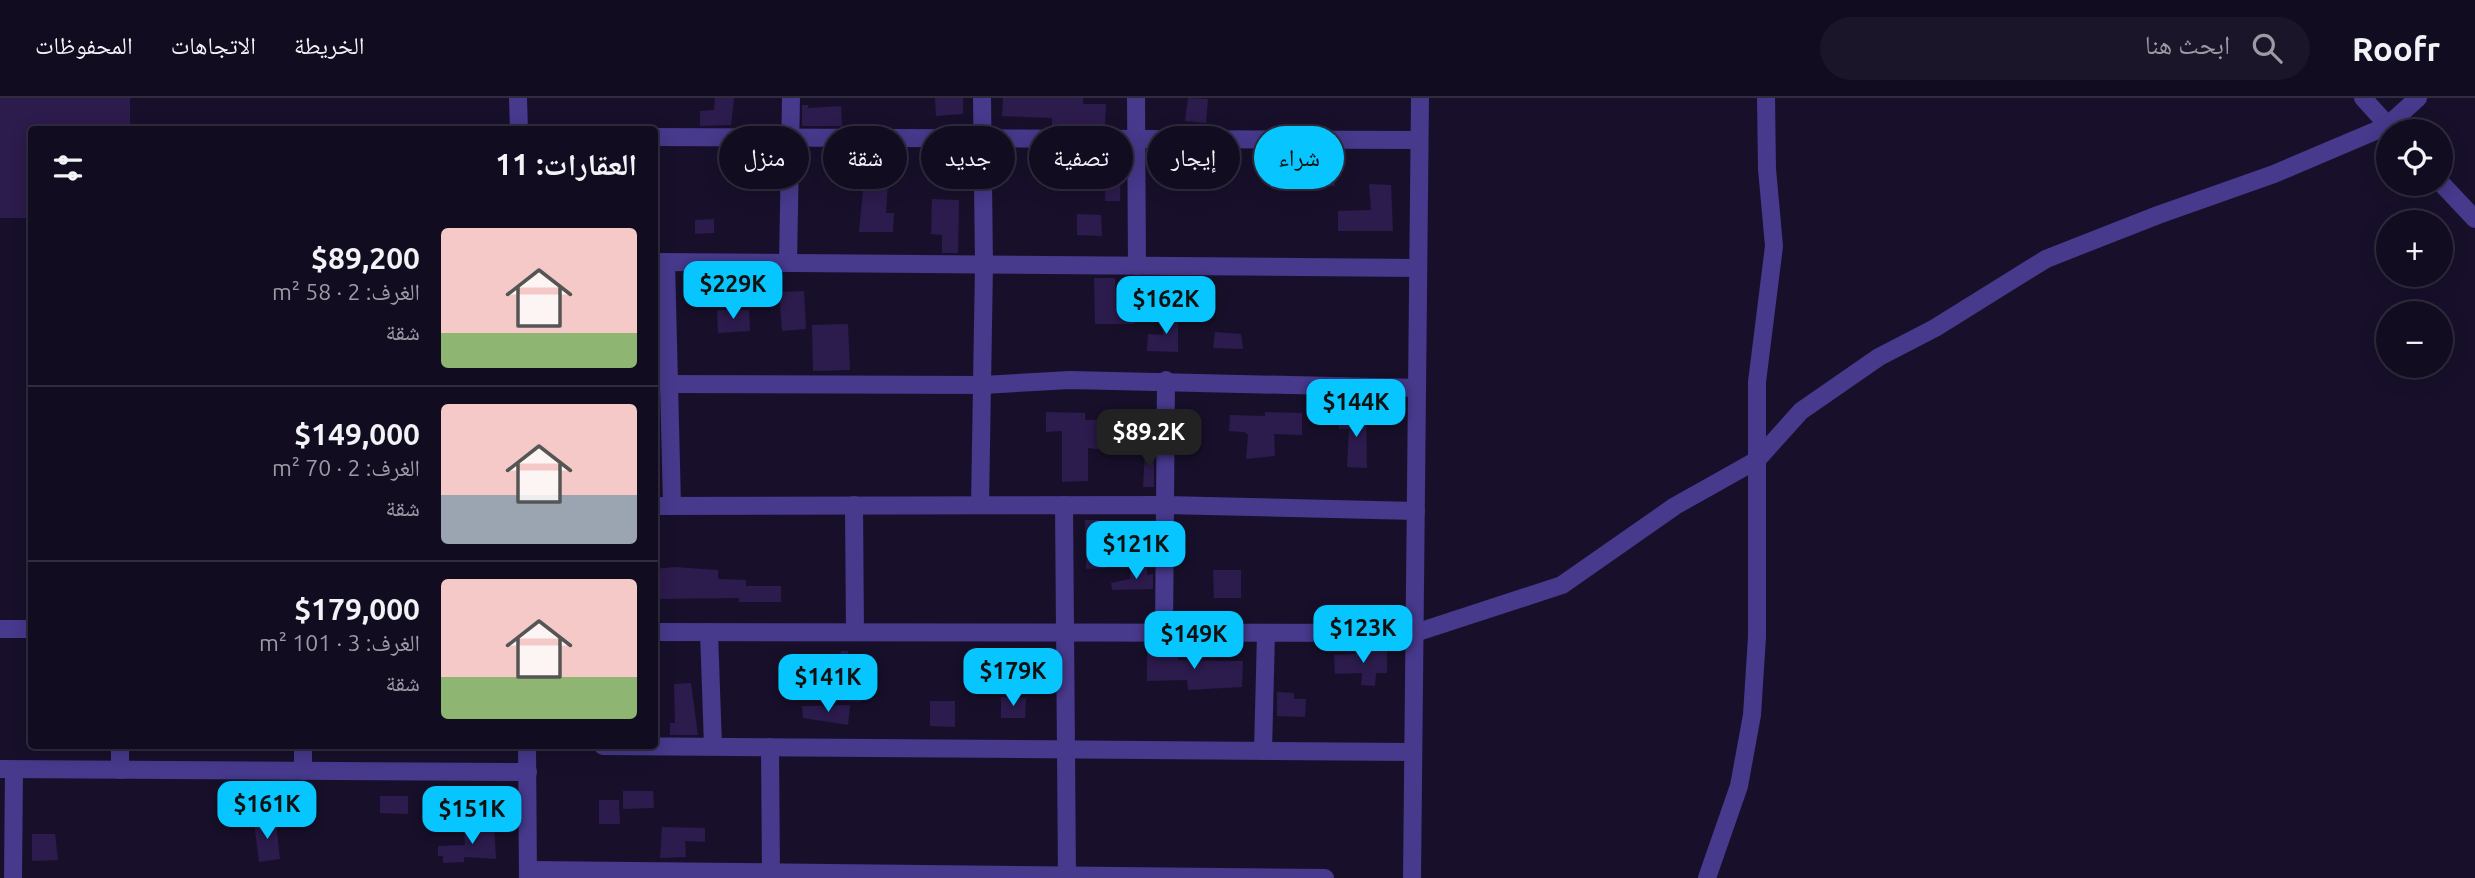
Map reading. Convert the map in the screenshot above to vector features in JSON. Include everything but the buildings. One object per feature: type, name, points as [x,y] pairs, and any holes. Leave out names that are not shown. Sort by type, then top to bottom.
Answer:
[{"type":"street","points":[[517,98],[519,126]]},
{"type":"street","points":[[790,126],[791,98]]},
{"type":"street","points":[[981,126],[982,98]]},
{"type":"street","points":[[1136,98],[1138,266]]},
{"type":"street","points":[[1412,878],[1420,98]]},
{"type":"street","points":[[1707,878],[1739,786],[1752,715],[1757,637],[1757,382],[1774,246],[1767,169],[1766,98]]},
{"type":"street","points":[[2363,98],[2381,119]]},
{"type":"street","points":[[2399,119],[2418,98]]},
{"type":"street","points":[[658,632],[1415,633],[1562,585],[1675,506],[1757,460],[1801,411],[1879,357],[1935,328],[2046,259],[2376,134]]},
{"type":"street","points":[[658,137],[719,137]]},
{"type":"street","points":[[809,137],[921,138]]},
{"type":"street","points":[[1015,139],[1419,139]]},
{"type":"street","points":[[788,263],[789,189]]},
{"type":"street","points":[[981,505],[982,189]]},
{"type":"street","points":[[2453,196],[2475,219]]},
{"type":"street","points":[[1416,511],[1165,505],[663,506],[660,262],[1418,268]]},
{"type":"street","points":[[662,384],[983,385],[1070,380],[1166,380],[1417,388]]},
{"type":"street","points":[[1164,633],[1166,380]]},
{"type":"street","points":[[854,505],[855,632]]},
{"type":"street","points":[[1064,505],[1067,876]]},
{"type":"street","points":[[0,629],[28,629]]},
{"type":"street","points":[[709,632],[713,746]]},
{"type":"street","points":[[1263,751],[1266,633]]},
{"type":"street","points":[[658,746],[1413,752]]},
{"type":"street","points":[[769,747],[771,875]]},
{"type":"street","points":[[121,749],[121,770]]},
{"type":"street","points":[[303,749],[303,771]]},
{"type":"street","points":[[527,749],[528,874],[1325,878]]},
{"type":"street","points":[[13,878],[7,770],[528,772]]}]
